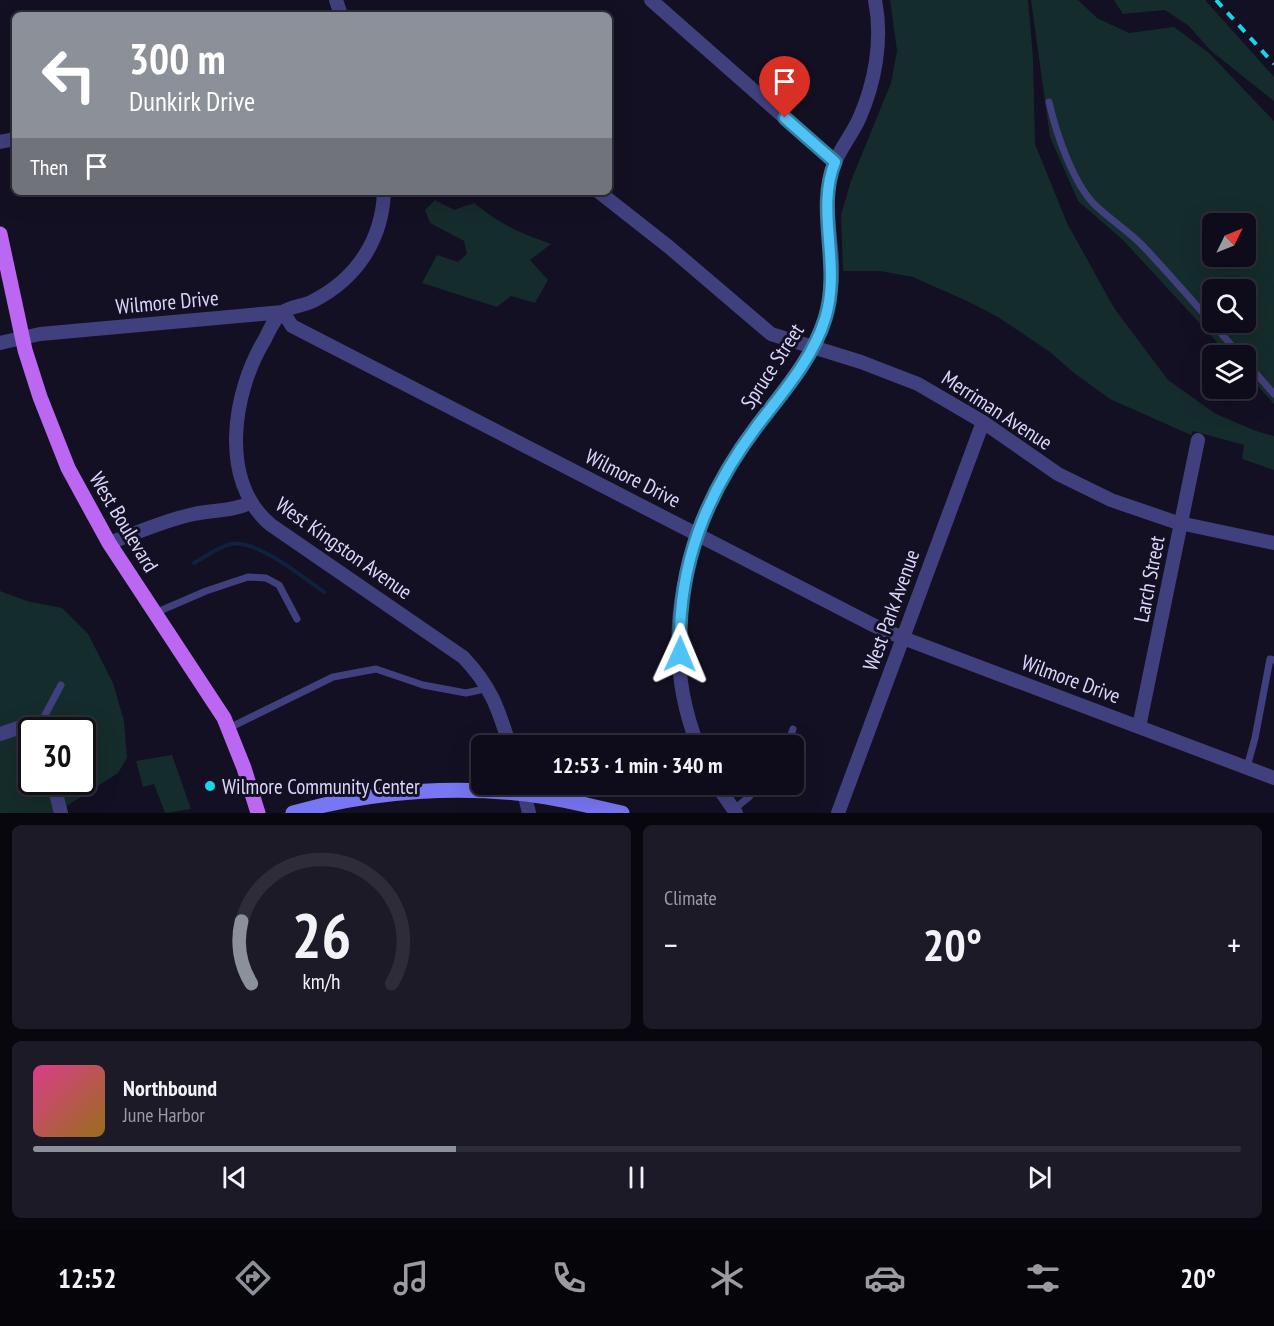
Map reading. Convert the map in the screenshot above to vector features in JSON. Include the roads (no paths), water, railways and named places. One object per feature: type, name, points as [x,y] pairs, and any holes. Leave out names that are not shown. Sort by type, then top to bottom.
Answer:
[{"type":"main road","name":"West Boulevard","points":[[0,234],[22,337],[48,421],[68,468],[109,543],[224,718],[244,768],[258,813]]},
{"type":"street","points":[[651,0],[835,162]]},
{"type":"street","name":"Spruce Street","points":[[694,735],[683,691],[679,638],[683,589],[696,535],[724,475],[744,443],[801,367],[824,321],[831,287],[832,263],[827,205],[828,186],[835,162],[859,119],[869,94],[878,46],[875,0]]},
{"type":"street","points":[[283,312],[310,303],[329,293],[354,272],[375,235],[384,195]]},
{"type":"street","name":"Merriman Avenue","points":[[603,195],[759,325],[780,338],[880,368],[918,384],[983,422],[1041,464],[1111,500],[1181,524],[1274,543]]},
{"type":"street","name":"Wilmore Drive","points":[[0,342],[22,337],[283,312],[292,326],[696,535],[903,639],[1274,778]]},
{"type":"street","name":"West Kingston Avenue","points":[[283,312],[260,346],[245,382],[239,409],[237,457],[244,490],[250,502],[262,518],[275,529],[463,657],[489,688],[506,735]]},
{"type":"street","name":"West Park Avenue","points":[[838,813],[983,422]]},
{"type":"street","name":"Larch Street","points":[[1139,727],[1198,440]]},
{"type":"street","points":[[109,543],[194,514],[242,507],[250,502]]},
{"type":"street","points":[[0,734],[18,729]]},
{"type":"street","points":[[293,813],[351,800],[410,792],[471,790]]},
{"type":"street","points":[[56,795],[61,813]]},
{"type":"street","points":[[524,795],[529,813]]},
{"type":"street","points":[[542,795],[622,813]]},
{"type":"street","points":[[723,795],[734,811]]},
{"type":"lane","points":[[1049,102],[1065,151],[1077,178],[1093,202],[1141,244],[1230,345]]},
{"type":"lane","points":[[1256,374],[1274,394]]},
{"type":"lane","points":[[155,613],[206,591],[248,577],[266,578],[279,585],[297,619]]},
{"type":"lane","points":[[1247,767],[1270,659],[1274,660]]},
{"type":"lane","points":[[228,728],[333,677],[376,669],[423,685],[466,693],[489,688]]},
{"type":"lane","points":[[45,717],[61,685]]},
{"type":"lane","points":[[791,735],[793,729]]},
{"type":"lane","points":[[734,811],[751,795]]},
{"type":"waterway","points":[[194,563],[226,545],[242,544],[267,553],[324,592]]},
{"type":"railway","points":[[1216,0],[1274,64]]},
{"type":"place","name":"Wilmore Community Center","points":[[210,786]]}]
